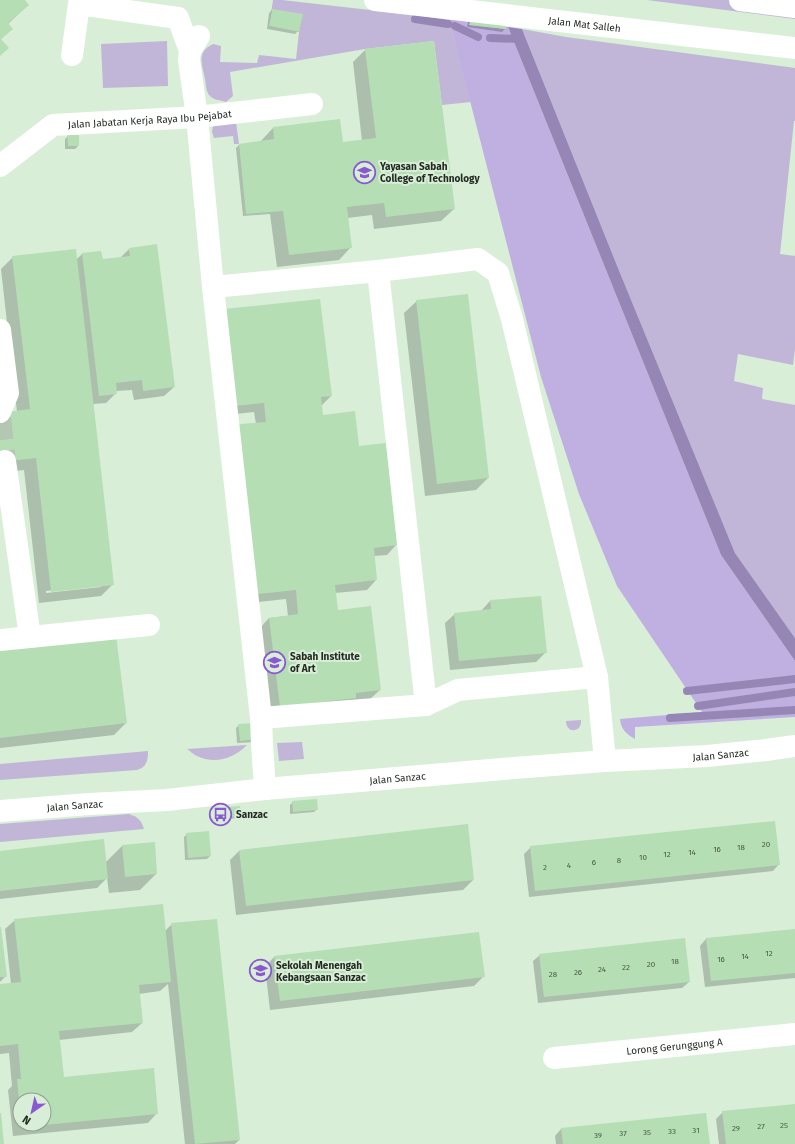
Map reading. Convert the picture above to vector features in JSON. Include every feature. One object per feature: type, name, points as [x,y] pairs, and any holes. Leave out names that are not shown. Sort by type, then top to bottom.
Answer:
[{"type":"street","name":"Jalan Mat Salleh","points":[[375,0],[795,48]]},
{"type":"street","points":[[740,0],[795,7]]},
{"type":"street","points":[[72,55],[78,4],[178,18],[194,43],[189,60],[190,73],[197,117],[212,287],[261,718],[265,789]]},
{"type":"street","name":"Jalan Jabatan Kerja Raya Ibu Pejabat","points":[[0,166],[53,125],[197,117],[312,104]]},
{"type":"street","points":[[212,287],[378,271],[478,259],[498,273],[512,319],[597,677],[605,761]]},
{"type":"street","points":[[378,271],[426,705]]},
{"type":"street","points":[[0,330],[8,393],[0,412]]},
{"type":"street","points":[[5,461],[30,637]]},
{"type":"street","points":[[0,640],[149,625]]},
{"type":"street","points":[[261,718],[426,705],[458,690],[597,677]]},
{"type":"street","name":"Jalan Sanzac","points":[[0,811],[167,800],[265,789],[605,761],[793,749]]},
{"type":"street","name":"Lorong Gerunggung A","points":[[554,1058],[795,1034]]},
{"type":"shaded area","points":[[273,0],[449,19],[471,102],[442,105],[434,41],[365,49],[230,72],[233,96],[226,102],[212,98],[207,89],[202,55],[208,47],[213,44],[221,46],[220,62],[257,63],[259,55],[296,59],[299,32],[269,26]]},
{"type":"shaded area","points":[[647,0],[740,0],[795,7],[795,19]]},
{"type":"shaded area","points":[[449,19],[470,22],[470,25],[505,29],[508,27],[721,555],[795,661],[795,717],[635,727],[635,739],[623,728],[620,719],[702,712],[617,586],[579,494],[541,377]]},
{"type":"shaded area","points":[[508,27],[522,29],[735,553],[795,638],[795,661],[721,555]]},
{"type":"shaded area","points":[[522,29],[566,37],[795,68],[795,121],[780,254],[795,256],[795,349],[793,365],[738,354],[734,381],[763,388],[762,399],[795,405],[795,638],[735,553]]},
{"type":"shaded area","points":[[167,41],[168,86],[103,88],[101,44]]},
{"type":"shaded area","points":[[236,122],[239,144],[234,144],[233,136],[214,138],[212,132],[213,125]]},
{"type":"shaded area","points":[[581,720],[581,724],[577,729],[571,730],[568,728],[566,721]]},
{"type":"shaded area","points":[[302,742],[304,759],[279,761],[277,743]]},
{"type":"shaded area","points":[[247,745],[242,750],[230,757],[217,760],[204,759],[187,749]]},
{"type":"shaded area","points":[[148,751],[148,757],[145,765],[137,770],[0,780],[0,764]]},
{"type":"shaded area","points":[[129,814],[139,819],[144,829],[0,842],[0,824]]},
{"type":"building","points":[[0,0],[25,0],[29,5],[8,23],[13,29],[1,39],[9,48],[0,56]]},
{"type":"building","points":[[272,9],[303,14],[299,32],[269,26]]},
{"type":"building","points":[[471,18],[507,22],[505,29],[469,25]]},
{"type":"building","name":"Yayasan Sabah College of Technology","points":[[434,41],[455,209],[386,217],[384,203],[347,207],[352,248],[289,255],[283,211],[246,214],[239,144],[274,139],[273,127],[340,119],[343,142],[376,138],[365,49]]},
{"type":"building","points":[[67,135],[79,135],[79,146],[68,146]]},
{"type":"building","points":[[157,244],[175,387],[143,391],[142,380],[116,383],[117,394],[99,396],[82,253],[101,251],[103,259],[130,256],[129,248]]},
{"type":"building","points":[[76,249],[114,585],[51,592],[36,458],[0,462],[0,413],[30,409],[12,256]]},
{"type":"building","points":[[468,294],[489,478],[437,484],[416,300]]},
{"type":"building","points":[[320,299],[332,396],[321,397],[323,415],[355,411],[359,446],[386,443],[397,545],[374,548],[377,580],[335,585],[338,610],[371,606],[381,690],[356,693],[356,698],[280,707],[269,618],[298,614],[296,590],[250,595],[230,425],[266,422],[264,403],[235,406],[224,309]]},
{"type":"building","points":[[541,596],[547,653],[459,661],[454,613],[491,609],[490,600]]},
{"type":"building","points":[[116,635],[127,723],[0,738],[0,648]]},
{"type":"building","points":[[257,723],[258,739],[240,741],[238,724]]},
{"type":"building","points":[[317,799],[318,810],[293,812],[292,801]]},
{"type":"building","points":[[240,806],[241,816],[216,818],[215,808]]},
{"type":"building","points":[[775,821],[780,865],[535,891],[530,846]]},
{"type":"building","points":[[468,824],[474,880],[246,906],[239,850]]},
{"type":"building","points":[[209,831],[211,856],[188,858],[186,833]]},
{"type":"building","points":[[104,839],[108,879],[0,891],[0,851]]},
{"type":"building","points":[[155,842],[157,874],[125,877],[122,845]]},
{"type":"building","points":[[163,904],[171,982],[139,985],[143,1023],[59,1031],[64,1077],[154,1068],[158,1114],[52,1124],[52,1092],[18,1092],[17,1079],[21,1079],[18,1044],[0,1046],[0,984],[21,982],[14,919]]},
{"type":"building","points":[[217,919],[240,1140],[195,1144],[171,923]]},
{"type":"building","points":[[1,927],[7,977],[0,977]]},
{"type":"building","points":[[795,929],[795,973],[711,981],[706,938]]},
{"type":"building","points":[[479,932],[485,977],[280,1001],[274,956]]},
{"type":"building","points":[[685,938],[690,982],[544,997],[539,954]]},
{"type":"building","points":[[795,1104],[795,1144],[726,1144],[722,1111]]},
{"type":"building","points":[[1,1113],[4,1144],[0,1144]]},
{"type":"building","points":[[706,1113],[710,1144],[563,1144],[561,1128]]},
{"type":"waterway","points":[[415,19],[448,24]]},
{"type":"waterway","points":[[455,26],[478,37]]},
{"type":"waterway","points":[[490,38],[519,39]]},
{"type":"waterway","points":[[687,691],[795,679]]},
{"type":"waterway","points":[[698,706],[795,692]]},
{"type":"waterway","points":[[670,718],[795,710]]},
{"type":"tunnel","points":[[0,418],[5,461]]},
{"type":"place","name":"Yayasan Sabah College of Technology","points":[[364,172]]},
{"type":"place","name":"Sabah Institute of Art","points":[[275,662]]},
{"type":"place","name":"Sanzac","points":[[221,814]]},
{"type":"place","name":"Sekolah Menengah Kebangsaan Sanzac","points":[[261,971]]}]
